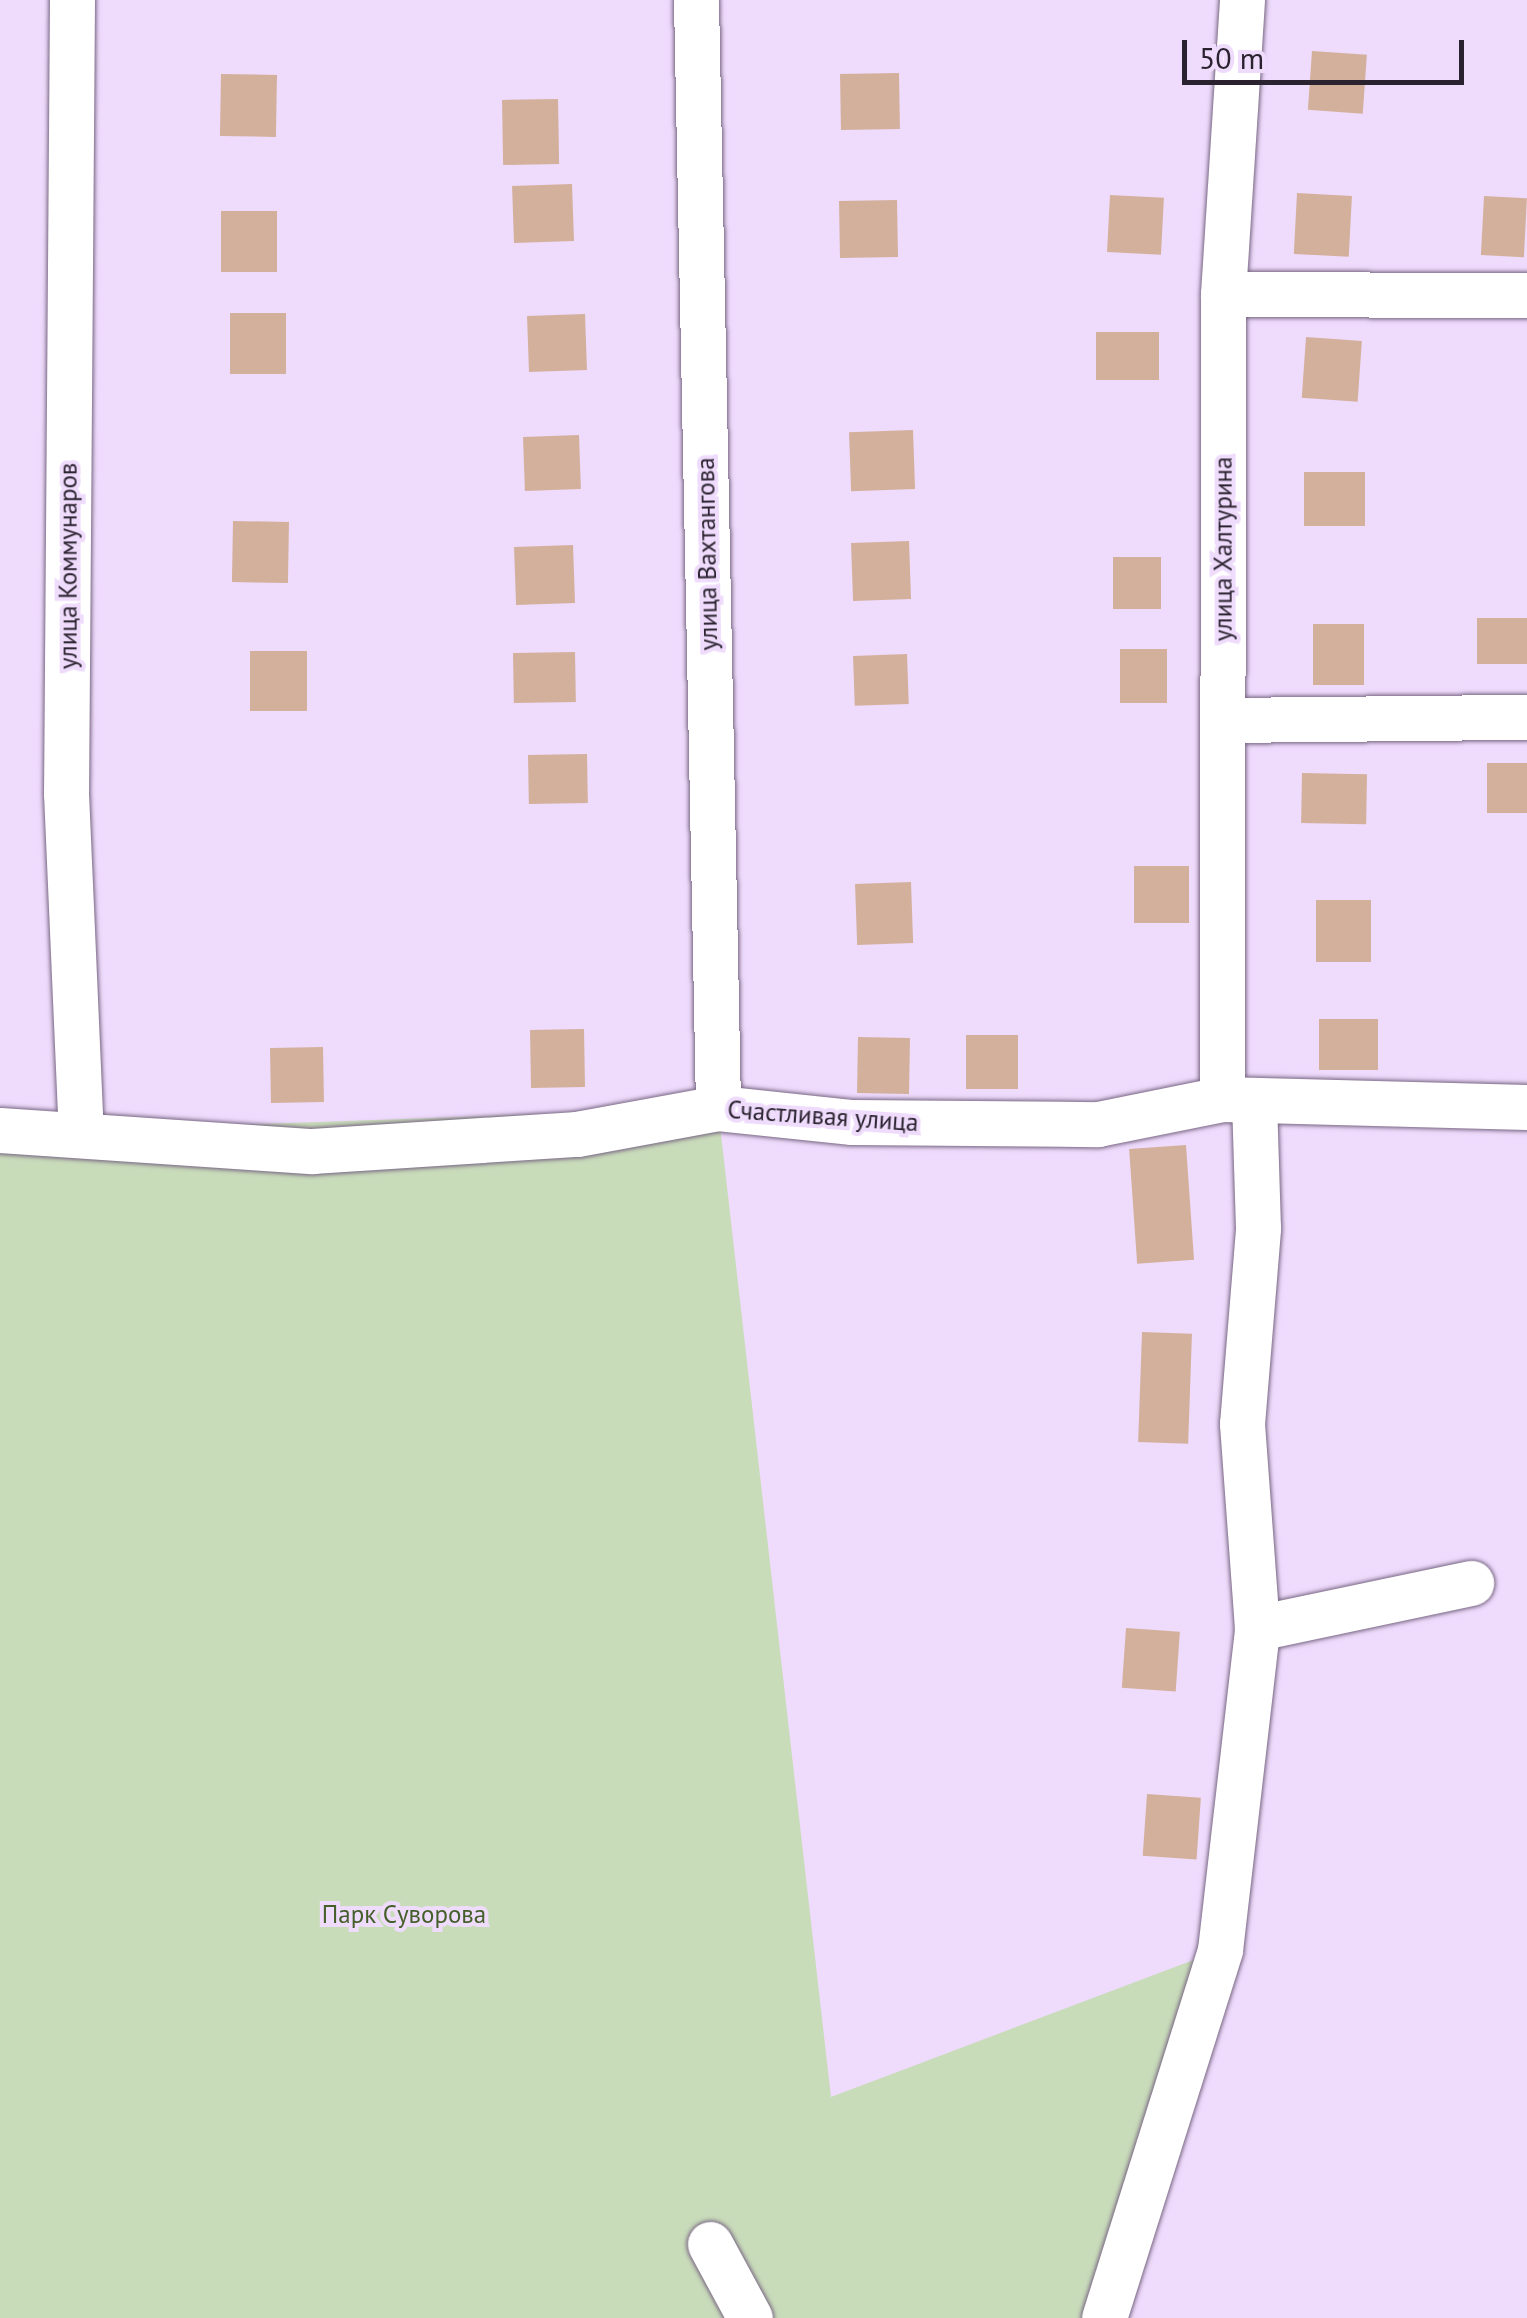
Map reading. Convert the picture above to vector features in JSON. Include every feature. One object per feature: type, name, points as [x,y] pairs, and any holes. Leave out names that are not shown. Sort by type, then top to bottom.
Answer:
[{"type":"street","name":"улица Коммунаров","points":[[72,0],[66,793],[81,1132]]},
{"type":"street","name":"улица Вахтангова","points":[[696,0],[718,1108]]},
{"type":"street","name":"улица Халтурина","points":[[1104,2318],[1220,1950],[1257,1628],[1242,1424],[1258,1228],[1238,1101],[1224,720],[1223,294],[1242,0]]},
{"type":"street","points":[[1223,294],[1527,295]]},
{"type":"street","points":[[1224,720],[1527,716]]},
{"type":"street","name":"Счастливая улица","points":[[0,1130],[81,1132],[312,1151],[577,1134],[718,1108],[852,1122],[1098,1124],[1238,1101],[1527,1107]]},
{"type":"street","points":[[1257,1628],[1471,1583]]},
{"type":"street","points":[[710,2244],[750,2318]]},
{"type":"green space","name":"Парк Суворова","points":[[718,1108],[831,2097],[1220,1950],[1104,2318],[0,2318],[0,1133]]},
{"type":"building","points":[[1312,51],[1367,55],[1363,114],[1308,110]]},
{"type":"building","points":[[899,73],[900,129],[841,130],[840,74]]},
{"type":"building","points":[[221,74],[277,75],[276,137],[220,136]]},
{"type":"building","points":[[558,99],[559,164],[503,165],[502,100]]},
{"type":"building","points":[[572,184],[574,241],[514,243],[512,186]]},
{"type":"building","points":[[1297,193],[1352,196],[1349,257],[1294,254]]},
{"type":"building","points":[[1110,195],[1164,198],[1161,255],[1107,252]]},
{"type":"building","points":[[1484,196],[1527,198],[1524,257],[1481,255]]},
{"type":"building","points":[[897,200],[898,257],[840,258],[839,201]]},
{"type":"building","points":[[221,211],[277,211],[277,272],[221,272]]},
{"type":"building","points":[[230,313],[286,313],[286,374],[230,374]]},
{"type":"building","points":[[585,314],[587,370],[529,372],[527,316]]},
{"type":"building","points":[[1096,332],[1159,332],[1159,380],[1096,380]]},
{"type":"building","points":[[1306,337],[1362,341],[1358,402],[1302,398]]},
{"type":"building","points":[[913,430],[915,489],[851,491],[849,432]]},
{"type":"building","points":[[579,435],[581,489],[525,491],[523,437]]},
{"type":"building","points":[[1304,472],[1365,472],[1365,526],[1304,526]]},
{"type":"building","points":[[233,521],[289,522],[288,583],[232,582]]},
{"type":"building","points":[[909,541],[911,599],[853,601],[851,543]]},
{"type":"building","points":[[573,545],[575,603],[516,605],[514,547]]},
{"type":"building","points":[[1113,557],[1161,557],[1161,609],[1113,609]]},
{"type":"building","points":[[1477,618],[1527,618],[1527,664],[1477,664]]},
{"type":"building","points":[[1313,624],[1364,624],[1364,685],[1313,685]]},
{"type":"building","points":[[1120,649],[1167,649],[1167,703],[1120,703]]},
{"type":"building","points":[[250,651],[307,651],[307,711],[250,711]]},
{"type":"building","points":[[575,652],[576,702],[514,703],[513,653]]},
{"type":"building","points":[[907,654],[909,704],[855,706],[853,656]]},
{"type":"building","points":[[587,754],[588,803],[529,804],[528,755]]},
{"type":"building","points":[[1487,763],[1527,763],[1527,813],[1487,813]]},
{"type":"building","points":[[1302,773],[1367,774],[1366,824],[1301,823]]},
{"type":"building","points":[[1134,866],[1189,866],[1189,923],[1134,923]]},
{"type":"building","points":[[911,882],[913,943],[857,945],[855,884]]},
{"type":"building","points":[[1316,900],[1371,900],[1371,962],[1316,962]]},
{"type":"building","points":[[1319,1019],[1378,1019],[1378,1070],[1319,1070]]},
{"type":"building","points":[[584,1029],[585,1087],[531,1088],[530,1030]]},
{"type":"building","points":[[966,1035],[1018,1035],[1018,1089],[966,1089]]},
{"type":"building","points":[[858,1037],[910,1038],[909,1094],[857,1093]]},
{"type":"building","points":[[323,1047],[324,1102],[271,1103],[270,1048]]},
{"type":"building","points":[[1186,1145],[1194,1260],[1137,1264],[1129,1149]]},
{"type":"building","points":[[1142,1332],[1192,1334],[1188,1444],[1138,1442]]},
{"type":"building","points":[[1126,1628],[1180,1632],[1176,1692],[1122,1688]]},
{"type":"building","points":[[1147,1794],[1201,1798],[1197,1860],[1143,1856]]}]
